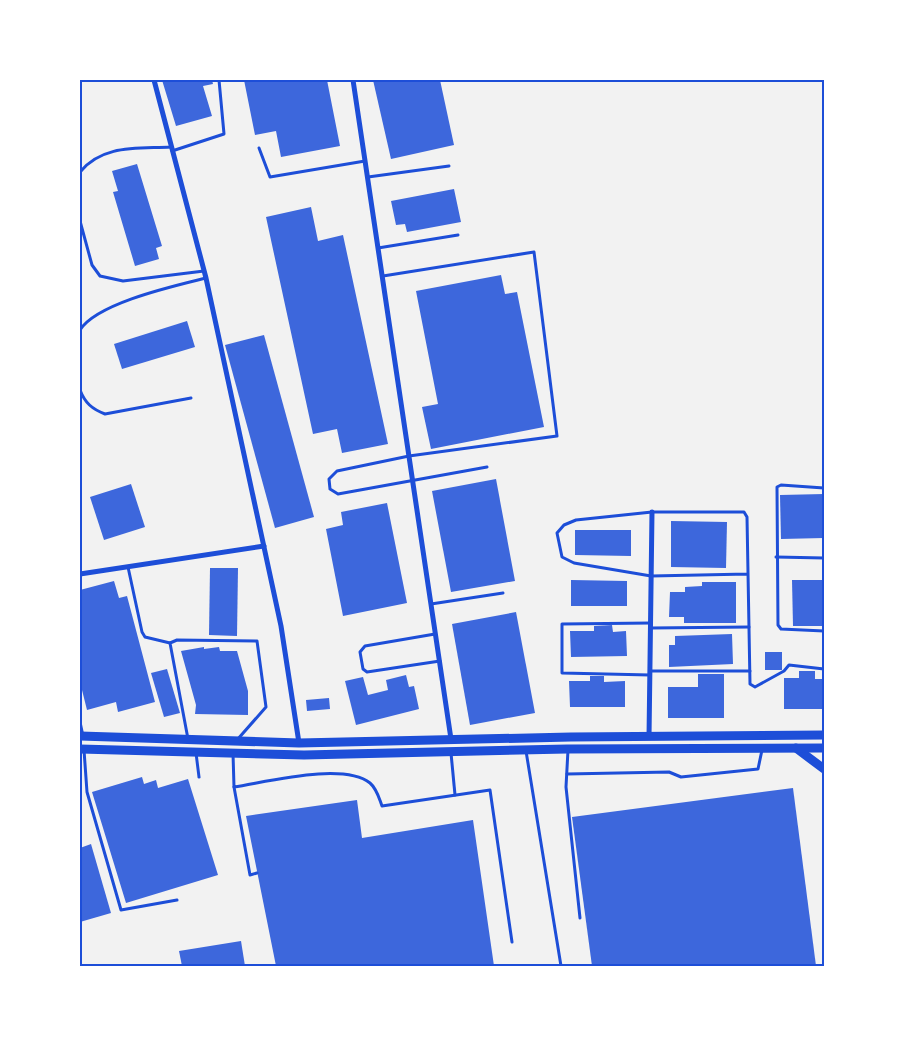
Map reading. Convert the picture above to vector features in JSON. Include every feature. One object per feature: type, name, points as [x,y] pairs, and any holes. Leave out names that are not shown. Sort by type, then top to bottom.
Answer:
[{"type":"main road","points":[[81,736],[299,743],[450,739],[824,735]]},
{"type":"main road","points":[[796,748],[824,769]]},
{"type":"main road","points":[[82,749],[304,755],[568,749],[824,748]]},
{"type":"street","points":[[154,80],[205,271],[281,626],[299,743]]},
{"type":"street","points":[[353,80],[432,604],[450,739]]},
{"type":"street","points":[[650,737],[652,512]]},
{"type":"street","points":[[80,574],[264,546]]},
{"type":"lane","points":[[80,172],[88,161],[100,154],[118,150],[172,149],[224,134],[219,80]]},
{"type":"lane","points":[[259,148],[270,177],[365,161]]},
{"type":"lane","points":[[367,177],[449,166]]},
{"type":"lane","points":[[80,221],[92,265],[100,276],[123,281],[205,271]]},
{"type":"lane","points":[[378,248],[458,236]]},
{"type":"lane","points":[[382,276],[534,252],[557,436],[409,456],[337,472],[332,475],[329,483],[330,489],[338,494],[487,467]]},
{"type":"lane","points":[[80,330],[85,322],[115,306],[169,287],[206,278]]},
{"type":"lane","points":[[80,390],[85,401],[94,410],[105,414],[191,398]]},
{"type":"lane","points":[[824,488],[781,485],[777,487],[776,557],[778,625],[782,629],[824,631]]},
{"type":"lane","points":[[748,574],[652,576],[574,563],[562,557],[557,533],[564,525],[576,520],[652,512],[744,512],[747,517],[750,684],[755,687],[784,671],[789,665],[824,669]]},
{"type":"lane","points":[[776,557],[824,558]]},
{"type":"lane","points":[[128,567],[142,632],[145,638],[170,643],[177,640],[257,641],[266,707],[236,741]]},
{"type":"lane","points":[[432,604],[503,593]]},
{"type":"lane","points":[[749,627],[562,624],[562,673],[750,671]]},
{"type":"lane","points":[[436,634],[365,646],[360,652],[363,669],[368,672],[440,661]]},
{"type":"lane","points":[[170,643],[188,740]]},
{"type":"lane","points":[[80,722],[81,736]]},
{"type":"lane","points":[[567,774],[669,772],[681,777],[758,769],[762,748]]},
{"type":"lane","points":[[82,749],[87,792],[120,910],[177,900]]},
{"type":"lane","points":[[568,749],[566,787],[580,918]]},
{"type":"lane","points":[[526,750],[561,966]]},
{"type":"lane","points":[[196,752],[199,777]]},
{"type":"lane","points":[[451,752],[456,795]]},
{"type":"lane","points":[[233,753],[234,787],[250,875],[258,873]]},
{"type":"lane","points":[[234,787],[335,772],[370,783],[376,791],[382,806],[490,790],[512,942]]},
{"type":"building","points":[[162,80],[212,80],[213,84],[203,86],[212,116],[176,126]]},
{"type":"building","points":[[244,80],[327,80],[340,146],[281,157],[276,131],[255,135]]},
{"type":"building","points":[[373,80],[440,80],[454,145],[391,159]]},
{"type":"building","points":[[137,164],[162,246],[156,248],[159,259],[135,266],[113,192],[118,191],[112,171]]},
{"type":"building","points":[[454,189],[461,222],[407,232],[405,224],[396,225],[391,201]]},
{"type":"building","points":[[311,207],[318,241],[343,235],[388,444],[342,453],[337,429],[313,434],[266,217]]},
{"type":"building","points":[[501,275],[505,294],[517,292],[544,427],[431,449],[422,407],[438,404],[416,291]]},
{"type":"building","points":[[187,321],[195,347],[122,369],[114,344]]},
{"type":"building","points":[[264,335],[314,517],[275,528],[225,345]]},
{"type":"building","points":[[496,479],[515,581],[451,592],[432,491]]},
{"type":"building","points":[[131,484],[145,527],[104,540],[90,497]]},
{"type":"building","points":[[824,494],[824,538],[781,539],[780,495]]},
{"type":"building","points":[[387,503],[407,603],[343,616],[326,529],[343,525],[341,512]]},
{"type":"building","points":[[671,521],[727,522],[726,568],[671,567]]},
{"type":"building","points":[[575,530],[631,530],[631,556],[575,555]]},
{"type":"building","points":[[210,568],[238,568],[237,636],[209,635]]},
{"type":"building","points":[[571,580],[627,581],[627,606],[571,606]]},
{"type":"building","points":[[792,580],[824,580],[824,626],[793,626]]},
{"type":"building","points":[[114,581],[119,598],[127,596],[155,702],[118,712],[116,702],[87,710],[80,682],[80,590]]},
{"type":"building","points":[[702,582],[736,582],[736,623],[684,623],[684,617],[669,617],[670,592],[685,592],[685,587],[702,586]]},
{"type":"building","points":[[516,612],[535,713],[470,725],[452,624]]},
{"type":"building","points":[[612,625],[613,632],[626,631],[627,656],[571,657],[570,631],[594,631],[594,626]]},
{"type":"building","points":[[732,634],[733,664],[669,667],[669,645],[675,645],[675,636]]},
{"type":"building","points":[[204,647],[204,649],[219,647],[220,651],[237,651],[248,691],[248,715],[195,714],[196,705],[181,651]]},
{"type":"building","points":[[765,652],[782,652],[782,670],[765,670]]},
{"type":"building","points":[[167,669],[180,713],[164,717],[151,673]]},
{"type":"building","points":[[799,671],[815,671],[815,679],[824,679],[824,709],[784,709],[784,678],[799,678]]},
{"type":"building","points":[[698,674],[724,674],[724,718],[668,718],[668,687],[698,687]]},
{"type":"building","points":[[406,675],[409,687],[414,686],[419,709],[356,725],[345,681],[363,677],[368,695],[388,690],[386,680]]},
{"type":"building","points":[[590,676],[604,676],[604,682],[625,681],[625,707],[570,707],[569,681],[590,681]]},
{"type":"building","points":[[329,698],[330,709],[307,711],[306,700]]},
{"type":"building","points":[[142,777],[144,784],[156,780],[158,788],[188,779],[218,875],[126,903],[92,792]]},
{"type":"building","points":[[793,788],[816,966],[592,966],[572,817]]},
{"type":"building","points":[[357,800],[362,838],[473,820],[494,966],[276,966],[246,816]]},
{"type":"building","points":[[91,844],[111,913],[80,922],[80,848]]},
{"type":"building","points":[[241,941],[245,966],[182,966],[179,951]]}]
